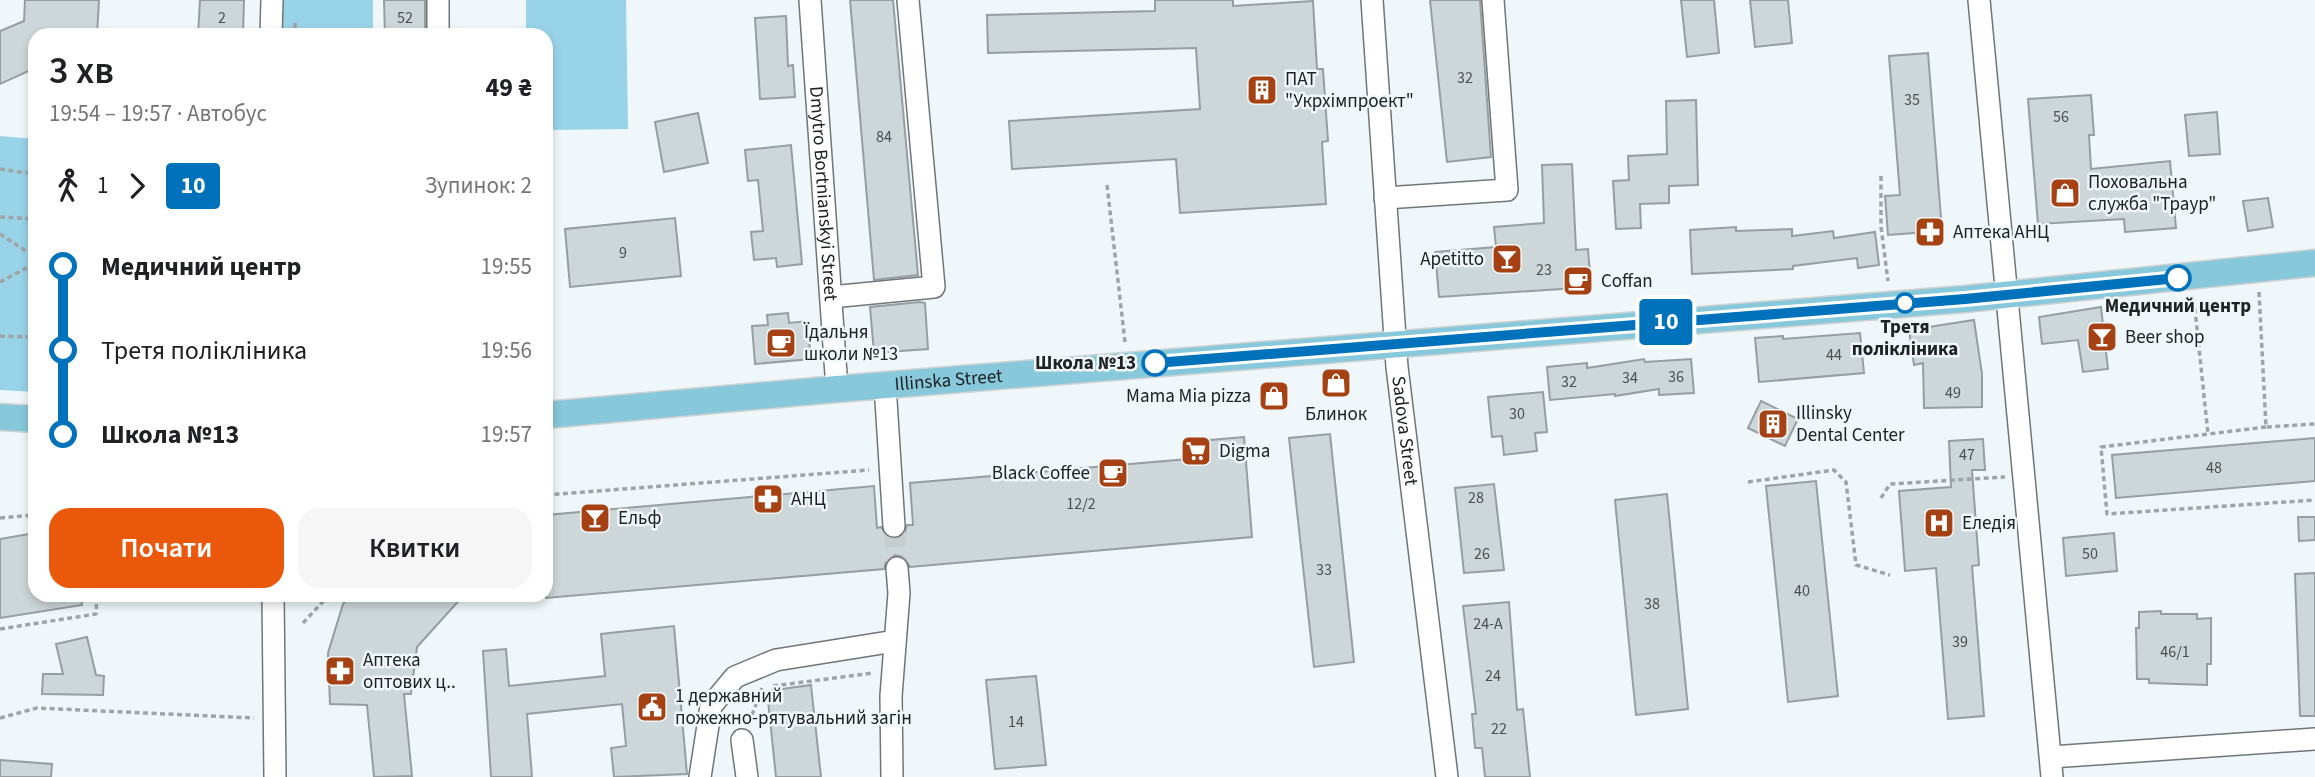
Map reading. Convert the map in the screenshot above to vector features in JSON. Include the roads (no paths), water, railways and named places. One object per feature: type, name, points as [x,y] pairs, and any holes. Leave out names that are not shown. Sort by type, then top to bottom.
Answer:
[{"type":"main road","name":"Illinska Street","points":[[553,414],[837,388],[2008,295],[2315,263]]},
{"type":"main road","points":[[0,417],[28,419]]},
{"type":"street","points":[[271,28],[272,0]]},
{"type":"street","points":[[438,0],[438,28]]},
{"type":"street","name":"Dmytro Bortnianskyi Street","points":[[810,0],[837,388]]},
{"type":"street","points":[[831,297],[934,287],[908,0]]},
{"type":"street","name":"Sadova Street","points":[[1373,0],[1395,344],[1447,777]]},
{"type":"street","points":[[1385,198],[1507,190],[1493,0]]},
{"type":"street","points":[[1979,0],[2051,767],[2315,739]]},
{"type":"street","points":[[885,385],[888,468],[894,526]]},
{"type":"street","points":[[892,777],[891,696],[900,593],[897,568]]},
{"type":"street","points":[[273,602],[275,777]]},
{"type":"street","points":[[700,777],[711,706],[736,677],[776,660],[895,641]]},
{"type":"street","points":[[742,740],[747,777]]},
{"type":"tunnel","points":[[894,526],[897,568]]},
{"type":"place","name":"ПАТ \"Укрхімпроект\"","points":[[1262,90]]},
{"type":"place","name":"Поховальна служба \"Траур\"","points":[[2065,193]]},
{"type":"place","name":"Аптека АНЦ","points":[[1930,232]]},
{"type":"place","name":"Apetitto","points":[[1507,259]]},
{"type":"place","name":"Медичний центр","points":[[2178,278]]},
{"type":"place","name":"Coffan","points":[[1578,281]]},
{"type":"place","name":"Третя полікліника","points":[[1905,303]]},
{"type":"place","name":"Beer shop","points":[[2102,337]]},
{"type":"place","name":"Їдальня школи №13","points":[[781,343]]},
{"type":"place","name":"Школа №13","points":[[1155,363]]},
{"type":"place","name":"Блинок","points":[[1336,383]]},
{"type":"place","name":"Mama Mia pizza","points":[[1274,396]]},
{"type":"place","name":"Illinsky Dental Center","points":[[1773,424]]},
{"type":"place","name":"Digma","points":[[1196,451]]},
{"type":"place","name":"Black Coffee","points":[[1113,473]]},
{"type":"place","name":"АНЦ","points":[[768,499]]},
{"type":"place","name":"Ельф","points":[[595,518]]},
{"type":"place","name":"Еледія","points":[[1939,523]]},
{"type":"place","name":"Аптека оптових ц..","points":[[340,671]]},
{"type":"place","name":"1 державний пожежно-рятувальний загін","points":[[652,707]]}]
